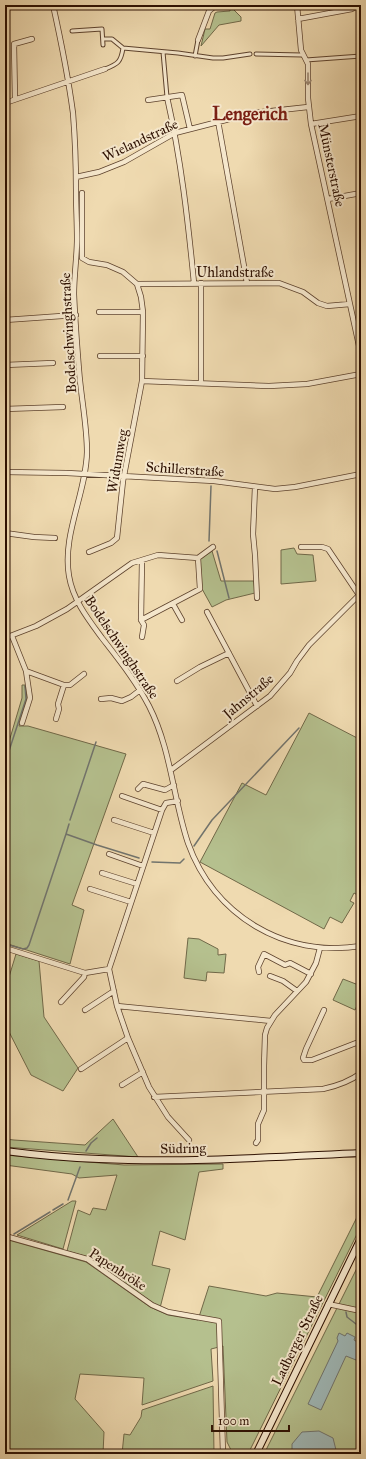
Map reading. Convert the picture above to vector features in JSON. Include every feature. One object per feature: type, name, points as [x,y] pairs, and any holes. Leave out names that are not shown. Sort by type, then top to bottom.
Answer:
[{"type":"main road","name":"Südring","points":[[5,1151],[101,1159],[178,1160],[361,1153]]},
{"type":"main road","name":"Ladberger Straße","points":[[256,1454],[361,1238]]},
{"type":"street","name":"Bodelschwinghstraße","points":[[53,5],[69,82],[73,117],[77,240],[74,290],[79,370],[87,438],[84,474],[68,552],[69,574],[73,591],[88,618],[130,674],[140,690],[158,728],[171,770],[184,830],[196,863],[212,888],[226,904],[245,920],[269,934],[290,942],[320,948],[331,949],[361,946]]},
{"type":"street","points":[[195,56],[198,40],[209,11],[214,7],[229,5]]},
{"type":"street","points":[[297,5],[299,41],[302,54],[306,60],[361,56]]},
{"type":"street","points":[[298,19],[352,8]]},
{"type":"street","points":[[72,31],[102,29],[103,44]]},
{"type":"street","points":[[15,100],[14,44],[32,39]]},
{"type":"street","points":[[103,39],[112,39],[123,48],[213,58],[250,54]]},
{"type":"street","points":[[5,103],[69,82],[114,65],[121,60],[123,48]]},
{"type":"street","points":[[163,52],[167,97],[175,133],[186,199],[194,283]]},
{"type":"street","points":[[256,54],[302,54]]},
{"type":"street","name":"Münsterstraße","points":[[306,60],[308,64],[308,107],[311,124],[361,355]]},
{"type":"street","points":[[148,100],[182,95],[190,129]]},
{"type":"street","name":"Wielandstraße","points":[[76,177],[99,172],[124,162],[175,133],[253,113],[308,107]]},
{"type":"street","points":[[311,124],[361,116]]},
{"type":"street","points":[[218,121],[247,283]]},
{"type":"street","points":[[82,193],[82,258],[89,262],[108,265],[123,272],[137,284]]},
{"type":"street","points":[[328,199],[361,193]]},
{"type":"street","points":[[200,283],[201,382]]},
{"type":"street","name":"Uhlandstraße","points":[[137,284],[280,283],[303,292],[318,303],[327,306],[350,304]]},
{"type":"street","name":"Widumweg","points":[[89,552],[111,543],[117,538],[123,481],[142,381],[143,312],[140,289],[137,284]]},
{"type":"street","points":[[99,312],[143,312]]},
{"type":"street","points":[[5,320],[76,315]]},
{"type":"street","points":[[100,356],[143,356]]},
{"type":"street","points":[[5,365],[53,363]]},
{"type":"street","points":[[142,381],[201,382],[269,386],[307,384],[361,374]]},
{"type":"street","points":[[5,409],[63,407]]},
{"type":"street","name":"Schillerstraße","points":[[5,472],[84,474],[214,481],[275,489],[295,487],[361,474]]},
{"type":"street","points":[[255,486],[253,534],[256,598]]},
{"type":"street","points":[[5,533],[55,538]]},
{"type":"street","points":[[301,547],[322,547],[328,550],[360,594]]},
{"type":"street","points":[[5,638],[52,618],[78,602],[132,563],[158,556],[198,558],[213,548]]},
{"type":"street","points":[[141,620],[200,589],[198,558]]},
{"type":"street","points":[[142,560],[141,620],[144,625],[142,637]]},
{"type":"street","name":"Jahnstraße","points":[[171,770],[257,706],[281,684],[309,645],[360,594]]},
{"type":"street","points":[[173,604],[182,620]]},
{"type":"street","points":[[206,612],[257,706]]},
{"type":"street","points":[[12,636],[26,671],[30,698],[22,723]]},
{"type":"street","points":[[177,681],[200,667],[229,653]]},
{"type":"street","points":[[26,671],[64,685],[70,685],[84,674]]},
{"type":"street","points":[[56,719],[59,709],[58,704],[64,685]]},
{"type":"street","points":[[101,699],[111,698],[122,701],[131,697],[140,690]]},
{"type":"street","points":[[138,789],[143,784],[165,790],[174,785]]},
{"type":"street","points":[[122,796],[162,810]]},
{"type":"street","points":[[178,801],[166,803],[162,810],[109,969],[128,1038],[142,1072],[154,1097],[168,1117],[189,1140]]},
{"type":"street","points":[[114,820],[154,833]]},
{"type":"street","points":[[110,854],[143,866]]},
{"type":"street","points":[[102,873],[137,884]]},
{"type":"street","points":[[90,889],[131,902]]},
{"type":"street","points":[[5,948],[16,950],[86,973],[109,969]]},
{"type":"street","points":[[256,1143],[258,1140],[258,1124],[264,1110],[265,1035],[270,1021],[306,982],[316,963],[320,948]]},
{"type":"street","points":[[259,972],[258,967],[264,954],[285,965],[290,963],[311,974]]},
{"type":"street","points":[[61,1002],[86,973]]},
{"type":"street","points":[[270,976],[283,981],[297,991]]},
{"type":"street","points":[[85,1010],[114,991]]},
{"type":"street","points":[[118,1006],[270,1021]]},
{"type":"street","points":[[324,1010],[306,1048],[304,1060],[312,1060],[356,1043],[361,1044]]},
{"type":"street","points":[[81,1069],[128,1038]]},
{"type":"street","points":[[122,1085],[142,1072]]},
{"type":"street","points":[[154,1097],[323,1089],[338,1085],[361,1073]]},
{"type":"street","name":"Papenbröke","points":[[5,1236],[87,1259],[152,1305],[160,1309],[168,1312],[219,1321],[223,1454]]},
{"type":"street","points":[[328,1304],[361,1311]]},
{"type":"green space","points":[[230,8],[232,8],[241,17],[241,21],[219,25],[201,46],[205,29],[210,29],[215,13],[230,11]]},
{"type":"green space","points":[[294,548],[297,554],[313,555],[316,581],[281,584],[281,550]]},
{"type":"green space","points":[[212,551],[221,581],[254,581],[255,593],[226,600],[212,607],[201,587],[200,559]]},
{"type":"green space","points":[[22,685],[25,685],[27,698],[19,726],[28,726],[126,754],[72,905],[84,910],[70,964],[5,943],[5,755],[22,698]]},
{"type":"green space","points":[[309,713],[361,740],[361,897],[354,893],[350,901],[354,903],[342,923],[330,917],[324,929],[200,862],[242,783],[266,795]]},
{"type":"green space","points":[[188,938],[199,939],[218,949],[218,955],[226,954],[224,973],[207,972],[206,981],[184,978]]},
{"type":"green space","points":[[16,954],[39,961],[44,1017],[78,1068],[63,1091],[31,1075],[5,1024],[5,990]]},
{"type":"green space","points":[[343,979],[361,986],[361,997],[355,1010],[333,1000]]},
{"type":"green space","points":[[113,1119],[138,1157],[5,1147],[5,1139],[85,1145]]},
{"type":"green space","points":[[5,1155],[124,1165],[223,1164],[223,1169],[199,1172],[185,1240],[160,1231],[152,1265],[170,1269],[160,1308],[88,1257],[67,1251],[78,1210],[90,1215],[93,1208],[106,1210],[117,1175],[79,1178],[72,1174],[5,1165]]},
{"type":"green space","points":[[72,1201],[76,1201],[63,1249],[17,1235]]},
{"type":"green space","points":[[361,1214],[361,1226],[248,1454],[233,1454],[227,1442],[223,1346],[211,1349],[213,1381],[142,1405],[144,1378],[80,1374],[75,1399],[104,1432],[103,1454],[5,1454],[5,1239],[86,1262],[150,1307],[168,1315],[198,1320],[209,1286],[266,1296],[277,1293],[317,1297],[357,1217]]},
{"type":"green space","points":[[361,1260],[361,1454],[264,1454]]},
{"type":"green space","points":[[213,1386],[214,1454],[122,1454],[124,1434],[130,1435],[141,1417],[142,1410]]},
{"type":"water","points":[[339,1333],[345,1336],[347,1333],[355,1337],[354,1340],[361,1344],[361,1348],[356,1360],[346,1356],[321,1410],[308,1404],[338,1341],[337,1338]]},
{"type":"water","points":[[319,1431],[333,1438],[337,1454],[292,1454],[292,1444],[302,1432]]},
{"type":"waterway","points":[[209,541],[211,486]]},
{"type":"waterway","points":[[217,551],[229,598]]},
{"type":"waterway","points":[[5,763],[26,699],[25,686]]},
{"type":"waterway","points":[[194,846],[212,820],[299,728]]},
{"type":"waterway","points":[[70,820],[96,742]]},
{"type":"waterway","points":[[66,834],[69,824]]},
{"type":"waterway","points":[[5,944],[23,949],[27,948],[29,945],[66,834],[139,858]]},
{"type":"waterway","points":[[152,862],[180,863],[184,859]]},
{"type":"waterway","points":[[86,1151],[91,1143],[97,1138]]},
{"type":"waterway","points":[[68,1200],[80,1167]]},
{"type":"waterway","points":[[53,1210],[63,1204]]},
{"type":"waterway","points":[[14,1234],[50,1212]]},
{"type":"waterway","points":[[346,1312],[347,1317],[356,1324]]},
{"type":"waterway","points":[[357,1454],[361,1430]]},
{"type":"district","name":"Lengerich","points":[[250,114]]}]
